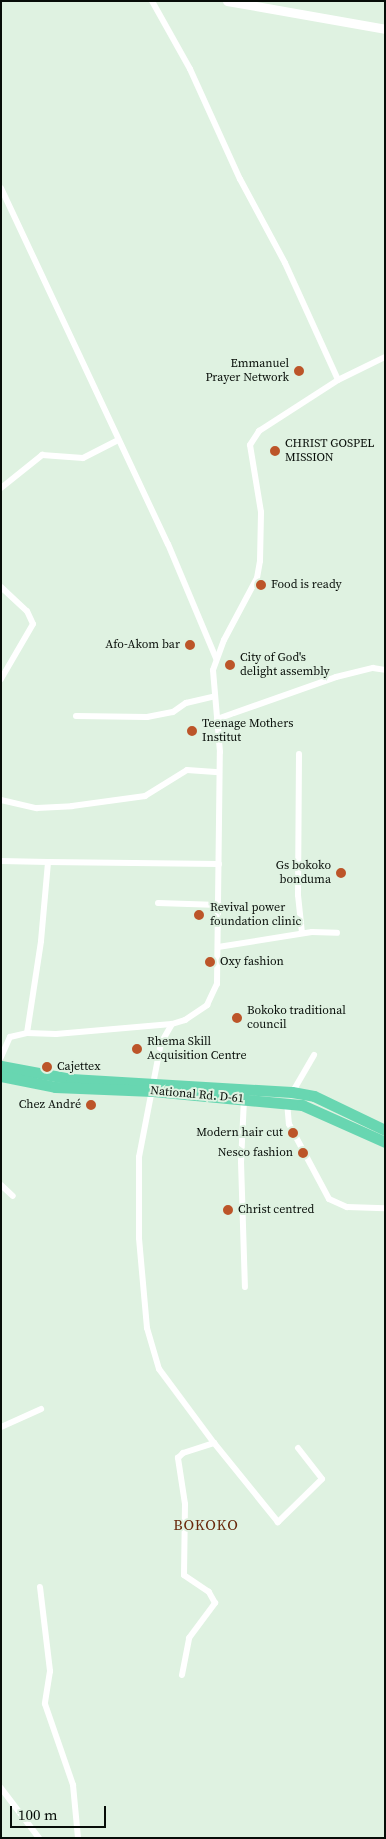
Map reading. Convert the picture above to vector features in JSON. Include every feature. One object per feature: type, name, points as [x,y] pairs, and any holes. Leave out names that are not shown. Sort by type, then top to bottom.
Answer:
[{"type":"highway","name":"National Rd. D-61","points":[[1,1066],[71,1079],[154,1086],[292,1092],[314,1096],[385,1130]]},
{"type":"highway","name":"National Rd. D-61","points":[[1,1076],[55,1087],[154,1086],[244,1100],[286,1104],[313,1109],[385,1142]]},
{"type":"street","points":[[152,1],[190,70],[240,179],[286,263],[338,380]]},
{"type":"street","points":[[227,1],[385,29]]},
{"type":"street","points":[[1,188],[168,544],[216,658]]},
{"type":"street","points":[[1,1035],[10,1037],[27,1033],[56,1034],[172,1024],[197,1013],[212,996],[217,984],[219,904],[219,772],[217,719],[213,696],[216,658],[246,602],[260,561],[261,512],[250,445],[252,438],[338,380],[385,357]]},
{"type":"street","points":[[1,488],[42,455],[83,458],[118,440]]},
{"type":"street","points":[[1,587],[27,611],[32,624],[1,680]]},
{"type":"street","points":[[217,719],[336,677],[373,668],[385,670]]},
{"type":"street","points":[[76,716],[147,716],[173,712],[186,702],[213,696]]},
{"type":"street","points":[[299,754],[298,895],[302,933]]},
{"type":"street","points":[[1,800],[37,808],[72,806],[145,796],[187,770],[219,772]]},
{"type":"street","points":[[1,861],[218,864]]},
{"type":"street","points":[[27,1033],[42,934],[48,862]]},
{"type":"street","points":[[158,903],[219,904]]},
{"type":"street","points":[[218,947],[302,933],[337,933]]},
{"type":"street","points":[[172,1024],[157,1053],[154,1086],[142,1131],[137,1193],[146,1328],[159,1369],[214,1444],[278,1522],[322,1479],[298,1448]]},
{"type":"street","points":[[1,1056],[10,1037]]},
{"type":"street","points":[[314,1055],[286,1104],[289,1124],[329,1199],[347,1207],[385,1208]]},
{"type":"street","points":[[244,1100],[241,1207],[245,1287]]},
{"type":"street","points":[[1,1185],[13,1196]]},
{"type":"street","points":[[1,1427],[41,1409]]},
{"type":"street","points":[[182,1674],[189,1638],[215,1603],[209,1592],[184,1575],[185,1504],[178,1458],[183,1453],[214,1444]]},
{"type":"street","points":[[40,1587],[50,1670],[45,1704],[73,1785],[78,1838]]},
{"type":"street","points":[[1,1788],[39,1838]]},
{"type":"place","name":"Emmanuel Prayer Network","points":[[299,371]]},
{"type":"place","name":"CHRIST GOSPEL MISSION","points":[[275,451]]},
{"type":"place","name":"Food is ready","points":[[261,585]]},
{"type":"place","name":"Afo-Akom bar","points":[[190,645]]},
{"type":"place","name":"City of God's delight assembly","points":[[230,665]]},
{"type":"place","name":"Teenage Mothers Institut","points":[[192,731]]},
{"type":"place","name":"Gs bokoko bonduma","points":[[341,873]]},
{"type":"place","name":"Revival power foundation clinic","points":[[199,915]]},
{"type":"place","name":"Oxy fashion","points":[[210,962]]},
{"type":"place","name":"Bokoko traditional council","points":[[237,1018]]},
{"type":"place","name":"Rhema Skill Acquisition Centre","points":[[137,1049]]},
{"type":"place","name":"Cajettex","points":[[47,1067]]},
{"type":"place","name":"Chez André","points":[[91,1105]]},
{"type":"place","name":"Modern hair cut","points":[[293,1133]]},
{"type":"place","name":"Nesco fashion","points":[[303,1153]]},
{"type":"place","name":"Christ centred","points":[[228,1210]]},
{"type":"district","name":"BOKOKO","points":[[206,1525]]}]
